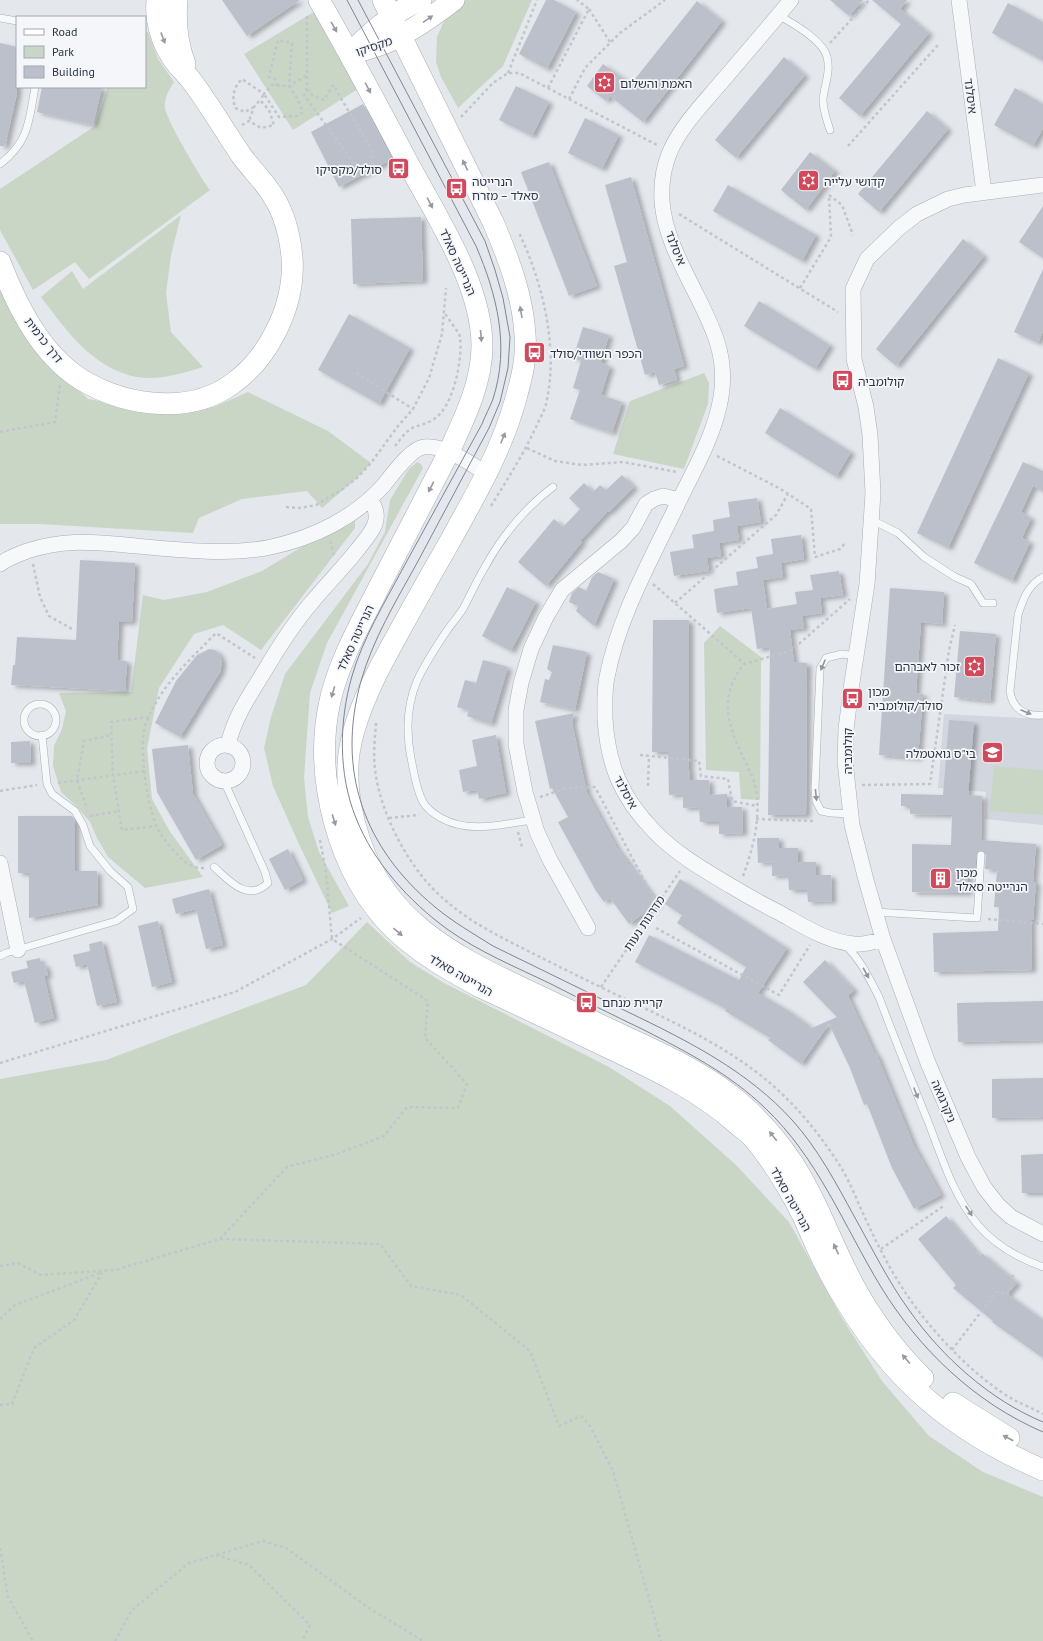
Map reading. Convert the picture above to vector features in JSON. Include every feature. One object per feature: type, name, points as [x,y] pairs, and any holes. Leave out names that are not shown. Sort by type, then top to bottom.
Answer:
[{"type":"main road","name":"דרך כרמית","points":[[0,262],[21,309],[34,331],[62,364],[74,374],[107,393],[126,399],[167,404],[187,402],[209,395],[231,385],[248,371],[263,353],[281,321],[291,281],[292,257],[282,214],[274,196],[242,156],[191,80],[175,62],[166,46],[159,27],[156,10],[157,0]]},
{"type":"main road","name":"דרך כרמית","points":[[177,0],[176,28],[180,50],[191,80]]},
{"type":"main road","name":"מקסיקו","points":[[350,54],[366,37],[387,8],[421,0]]},
{"type":"main road","name":"מקסיקו","points":[[350,54],[402,36],[454,0]]},
{"type":"main road","name":"הנרייטה סאלד","points":[[313,8],[350,54],[445,232],[468,280],[476,308],[482,346],[480,364],[466,412],[449,452],[348,648],[330,702],[325,759],[327,788],[332,818],[343,847],[359,881],[376,907],[394,928],[420,950],[449,970],[480,987],[672,1079],[720,1109],[754,1138],[781,1176],[801,1213],[827,1269],[850,1310],[878,1350],[904,1379],[933,1405],[971,1433],[1012,1457],[1043,1470]]},
{"type":"main road","name":"הנרייטה סאלד","points":[[387,8],[493,222],[510,265],[521,310],[525,335],[525,362],[512,415],[487,474],[368,690],[352,734],[347,772],[349,796],[360,841],[376,876],[390,898],[410,921],[449,950],[487,971],[668,1057],[722,1089],[746,1108],[772,1134],[793,1163],[812,1198],[859,1294],[878,1325],[919,1374],[939,1393],[1000,1434],[1027,1448],[1043,1454]]},
{"type":"main road","name":"דרך כרמית","points":[[0,259],[49,332],[73,358],[88,370],[117,384],[132,389],[151,392],[185,390],[202,386],[218,379],[243,361],[263,333],[272,313],[278,291],[280,263],[276,229],[265,202],[242,156]]},
{"type":"street","name":"איסלנד","points":[[791,0],[698,110],[678,137],[670,152],[664,171],[662,204],[670,240],[708,316],[718,342],[724,370],[717,418],[629,608],[616,642],[606,680],[606,738],[610,759],[616,778],[627,797],[654,831],[669,845],[688,859],[738,890],[817,933],[842,942],[858,945],[883,939]]},
{"type":"street","name":"איסלנד","points":[[959,0],[984,192]]},
{"type":"street","name":"קולומביה","points":[[883,939],[852,825],[845,761],[846,729],[867,584],[873,493],[870,435],[866,407],[854,359],[852,321],[853,290],[867,259],[917,214],[948,199],[984,192],[1043,185]]},
{"type":"street","points":[[0,564],[8,558],[30,550],[69,542],[236,551],[266,548],[290,543],[332,526],[357,510],[370,499],[416,450],[424,447],[449,452],[487,474]]},
{"type":"street","points":[[588,928],[550,860],[533,820],[525,792],[516,744],[516,710],[521,683],[531,649],[546,617],[562,590],[621,541],[633,528],[646,504],[663,496],[680,500]]},
{"type":"street","points":[[228,745],[231,729],[242,707],[295,624],[370,534],[375,523],[376,516],[374,506],[370,499]]},
{"type":"street","points":[[221,745],[228,745],[234,747],[242,756],[242,767],[236,777],[224,781],[217,779],[212,775],[207,764],[208,757],[211,752],[221,745]]},
{"type":"street","points":[[0,863],[18,950]]},
{"type":"street","name":"ניקרגואה","points":[[883,939],[928,1063],[968,1157],[984,1187],[998,1205],[1011,1217],[1043,1234]]},
{"type":"lane","points":[[778,15],[808,33],[827,56],[828,70],[823,100],[830,130]]},
{"type":"lane","points":[[0,18],[16,21]]},
{"type":"lane","points":[[0,164],[17,149],[28,128],[35,88]]},
{"type":"lane","points":[[533,820],[478,827],[464,827],[450,823],[434,814],[424,803],[417,787],[408,743],[407,723],[410,702],[417,680],[446,632],[463,608],[489,560],[521,515],[536,500],[553,487]]},
{"type":"lane","points":[[872,520],[898,533],[924,557],[955,578],[971,584],[983,603],[993,603]]},
{"type":"lane","points":[[1043,577],[1036,580],[1030,587],[1018,615],[1010,688],[1012,701],[1021,711],[1026,714],[1043,715]]},
{"type":"lane","points":[[850,814],[821,811],[816,801],[815,788],[820,669],[826,658],[842,654],[856,656]]},
{"type":"lane","points":[[35,705],[45,705],[50,708],[55,716],[54,726],[47,734],[42,735],[32,733],[25,726],[24,716],[27,711],[35,705]]},
{"type":"lane","points":[[0,956],[116,921],[133,909],[128,887],[110,871],[90,846],[83,824],[75,811],[52,794],[47,784],[42,735]]},
{"type":"lane","points":[[214,866],[242,890],[258,890],[268,883],[265,872],[224,781]]},
{"type":"lane","points":[[875,912],[977,918],[981,855]]},
{"type":"lane","points":[[842,942],[856,955],[867,973],[879,998],[948,1172],[964,1205],[977,1224],[988,1236],[1006,1250],[1043,1267]]},
{"type":"path","points":[[508,73],[538,0]]},
{"type":"path","points":[[577,0],[589,9],[610,42]]},
{"type":"path","points":[[569,99],[585,68],[610,42],[665,0]]},
{"type":"path","points":[[824,51],[869,0]]},
{"type":"path","points":[[313,8],[307,88],[304,95],[360,172],[372,170],[373,153],[335,88]]},
{"type":"path","points":[[548,88],[589,9]]},
{"type":"path","points":[[254,107],[245,112],[235,108],[232,96],[237,84],[242,79],[264,94],[279,117],[296,116],[303,112],[297,98],[289,86],[292,44],[278,40],[269,77],[275,79],[277,86]]},
{"type":"path","points":[[848,146],[938,45]]},
{"type":"path","points":[[459,118],[493,83],[508,73],[519,73],[670,152]]},
{"type":"path","points":[[242,126],[249,120],[254,107],[272,85],[289,86],[307,76]]},
{"type":"path","points":[[307,88],[313,96],[324,100],[336,82]]},
{"type":"path","points":[[249,120],[261,128],[274,125],[269,110],[260,100]]},
{"type":"path","points":[[800,288],[831,237],[828,195],[842,205],[853,235]]},
{"type":"path","points":[[662,204],[852,321]]},
{"type":"path","points":[[286,506],[300,508],[316,506],[357,478],[371,463],[398,426],[413,409],[429,378],[442,334],[446,288]]},
{"type":"path","points":[[392,451],[401,438],[411,429],[435,419],[445,411],[452,395],[459,367],[460,336],[444,311]]},
{"type":"path","points":[[0,432],[55,422],[62,364]]},
{"type":"path","points":[[356,373],[413,409]]},
{"type":"path","points":[[489,510],[527,448],[555,461],[582,464],[623,462],[692,474]]},
{"type":"path","points":[[703,450],[745,470],[788,494],[811,509],[815,557],[840,549],[846,542]]},
{"type":"path","points":[[675,603],[776,515],[788,494]]},
{"type":"path","points":[[329,536],[339,572]]},
{"type":"path","points":[[30,550],[40,597],[49,616],[72,629]]},
{"type":"path","points":[[644,576],[745,664]]},
{"type":"path","points":[[738,890],[748,864],[757,806],[755,785],[738,746],[728,715],[727,703],[730,690],[739,669],[745,664],[792,650],[867,584]]},
{"type":"path","points":[[848,785],[930,784],[948,650],[955,625]]},
{"type":"path","points":[[214,866],[198,868],[182,860],[171,848],[156,826],[147,794],[144,771],[143,757],[145,726],[156,700],[174,676],[216,633],[267,666]]},
{"type":"path","points":[[149,717],[111,722],[113,775],[122,830],[156,826]]},
{"type":"path","points":[[377,718],[374,743],[374,766],[380,796],[400,845],[414,867],[443,899],[470,920],[495,934],[601,988],[686,1028],[721,1048],[755,1072],[787,1098],[819,1135],[843,1171],[881,1249],[908,1296],[935,1332],[952,1350],[982,1377],[1014,1400],[1043,1414]]},
{"type":"path","points":[[87,809],[77,780],[84,741],[112,735]]},
{"type":"path","points":[[640,755],[699,760],[700,776],[728,779],[732,801],[757,806]]},
{"type":"path","points":[[648,786],[649,756]]},
{"type":"path","points":[[0,791],[144,771]]},
{"type":"path","points":[[540,797],[567,788],[595,787],[657,905]]},
{"type":"path","points":[[89,816],[119,811]]},
{"type":"path","points":[[756,819],[812,821],[821,811]]},
{"type":"path","points":[[389,818],[434,814]]},
{"type":"path","name":"מדרגות נעות","points":[[601,988],[688,859]]},
{"type":"path","points":[[0,1063],[235,992],[332,939],[376,907]]},
{"type":"path","points":[[977,918],[1043,924]]},
{"type":"path","points":[[656,928],[780,995],[817,933]]},
{"type":"path","points":[[220,1239],[286,1167],[337,1154],[384,1136],[407,1106],[458,1108],[467,1084],[425,1038],[428,1001],[332,939]]},
{"type":"path","points":[[881,1249],[945,1205]]},
{"type":"path","points":[[0,1266],[18,1263],[41,1275],[103,1272],[115,1270],[220,1239],[380,1244],[411,1286],[461,1295],[530,1352],[559,1426],[580,1416],[590,1426],[613,1471],[661,1641]]},
{"type":"path","points":[[0,1319],[15,1305],[103,1272]]},
{"type":"path","points":[[0,1405],[12,1404],[34,1348],[74,1320],[103,1272]]},
{"type":"path","points":[[952,1350],[996,1292],[1008,1294],[1013,1275]]},
{"type":"path","points":[[115,1641],[132,1610],[189,1563],[263,1541],[286,1548],[368,1608],[423,1641]]},
{"type":"path","points":[[0,1548],[8,1597],[32,1641]]},
{"type":"path","points":[[216,1555],[249,1565],[282,1596],[310,1625],[302,1641]]},
{"type":"shaded area","name":"בי\"ס גואטמלה","points":[[944,714],[1043,719],[1043,825],[985,819],[986,792],[938,788]]},
{"type":"green space","points":[[463,0],[532,0],[503,66],[458,108],[441,77],[436,62],[437,37],[445,19]]},
{"type":"green space","points":[[317,10],[361,87],[293,130],[244,54]]},
{"type":"green space","points":[[146,32],[148,32],[158,59],[174,82],[165,101],[167,115],[199,174],[210,190],[89,279],[75,262],[33,290],[0,230],[0,189],[95,126],[108,88],[146,88]]},
{"type":"green space","points":[[181,215],[171,255],[166,293],[171,332],[203,367],[171,376],[154,378],[137,377],[121,373],[94,357],[82,346],[60,322],[41,297],[72,271],[83,289]]},
{"type":"green space","points":[[0,290],[62,374],[88,399],[159,412],[214,407],[248,392],[328,431],[371,463],[357,478],[322,508],[307,491],[242,499],[199,518],[193,533],[40,524],[0,524]]},
{"type":"green space","points":[[704,373],[709,383],[708,404],[684,469],[613,454],[630,401]]},
{"type":"green space","points":[[417,462],[421,464],[423,468],[327,643],[310,693],[304,778],[308,817],[319,852],[349,906],[332,913],[273,786],[264,748],[271,717],[285,674],[368,564],[385,532],[390,500],[408,470]]},
{"type":"green space","points":[[355,517],[355,528],[261,650],[223,625],[194,634],[159,688],[147,749],[152,799],[169,830],[203,877],[145,888],[108,857],[90,822],[61,792],[53,766],[54,746],[62,729],[66,711],[59,693],[131,692],[143,595],[164,600],[207,592],[262,571],[328,531]]},
{"type":"green space","points":[[720,626],[761,657],[760,800],[741,799],[739,772],[706,770],[704,643]]},
{"type":"green space","points":[[994,766],[1043,770],[1043,815],[990,811]]},
{"type":"green space","points":[[367,922],[410,962],[444,983],[609,1067],[670,1106],[736,1165],[789,1222],[842,1318],[882,1381],[929,1436],[983,1472],[1043,1497],[1043,1641],[0,1641],[0,1079],[106,1060],[306,985]]},
{"type":"building","points":[[222,0],[300,0],[247,36]]},
{"type":"building","points":[[546,0],[554,0],[576,12],[547,69],[519,54]]},
{"type":"building","points":[[830,0],[863,0],[849,16]]},
{"type":"building","points":[[872,0],[907,0],[900,9],[929,33],[860,116],[839,98],[901,24]]},
{"type":"building","points":[[697,1],[722,21],[643,122],[610,96],[606,101],[587,86],[603,64],[631,84]]},
{"type":"building","points":[[1008,3],[1043,22],[1043,61],[992,33]]},
{"type":"building","points":[[0,43],[16,47],[17,93],[5,146],[0,146]]},
{"type":"building","points":[[784,57],[805,75],[736,158],[715,140]]},
{"type":"building","points":[[516,86],[549,102],[532,136],[499,120]]},
{"type":"building","points":[[42,88],[102,88],[93,125],[37,112]]},
{"type":"building","points":[[1015,88],[1043,104],[1043,128],[1033,146],[994,125]]},
{"type":"building","points":[[363,104],[392,159],[339,187],[311,132]]},
{"type":"building","points":[[927,111],[948,129],[879,212],[858,194]]},
{"type":"building","points":[[585,118],[619,135],[602,169],[568,153]]},
{"type":"building","name":"קדושי עלייה","points":[[810,152],[835,171],[806,210],[781,190]]},
{"type":"building","points":[[549,162],[597,286],[569,296],[521,172]]},
{"type":"building","points":[[631,177],[684,366],[674,369],[677,380],[659,385],[655,372],[645,375],[614,266],[627,262],[605,185]]},
{"type":"building","points":[[728,185],[816,235],[802,261],[713,211]]},
{"type":"building","points":[[1043,206],[1043,258],[1019,242]]},
{"type":"building","points":[[421,217],[423,281],[353,284],[351,219]]},
{"type":"building","points":[[963,239],[984,256],[896,366],[876,349]]},
{"type":"building","points":[[1043,269],[1043,331],[1038,343],[1014,332]]},
{"type":"building","points":[[759,301],[830,345],[815,369],[744,326]]},
{"type":"building","points":[[349,314],[410,348],[379,404],[318,370]]},
{"type":"building","points":[[583,327],[609,335],[601,363],[610,366],[601,395],[622,402],[612,433],[570,419],[580,390],[573,388],[581,361],[573,358]]},
{"type":"building","points":[[998,358],[1029,373],[948,548],[917,533]]},
{"type":"building","points":[[780,408],[851,452],[836,477],[765,433]]},
{"type":"building","points":[[1023,462],[1043,471],[1043,491],[1033,486],[1021,512],[1031,518],[1022,538],[1030,542],[1012,581],[974,563]]},
{"type":"building","points":[[622,475],[634,487],[609,512],[608,511],[580,541],[582,542],[546,586],[518,562],[554,519],[563,527],[580,509],[569,498],[584,483],[593,492],[600,485],[606,490]]},
{"type":"building","points":[[757,498],[761,522],[737,526],[739,540],[719,543],[721,556],[707,558],[709,571],[674,576],[670,552],[694,548],[692,535],[714,531],[713,520],[730,517],[728,502]]},
{"type":"building","points":[[801,535],[804,559],[781,563],[783,577],[763,580],[767,609],[797,604],[795,592],[813,590],[810,575],[839,571],[843,595],[820,598],[822,613],[802,616],[804,628],[790,630],[794,662],[807,663],[806,815],[768,815],[770,647],[757,649],[751,608],[717,613],[714,589],[738,585],[736,572],[758,568],[756,557],[773,554],[771,539]]},
{"type":"building","points":[[80,560],[135,563],[132,622],[119,622],[117,660],[127,661],[125,691],[11,685],[13,665],[15,665],[17,637],[76,640]]},
{"type":"building","points":[[598,572],[614,579],[594,626],[576,611],[578,606],[569,602],[572,593],[579,587],[586,591],[592,577]]},
{"type":"building","points":[[507,587],[536,602],[511,651],[482,636]]},
{"type":"building","points":[[890,588],[944,592],[942,624],[921,622],[916,693],[923,694],[918,758],[879,755]]},
{"type":"building","points":[[653,620],[689,620],[690,780],[709,780],[710,795],[727,794],[727,807],[742,807],[743,833],[719,834],[719,822],[700,822],[699,807],[683,808],[683,794],[669,795],[668,752],[652,752]]},
{"type":"building","name":"זכור לאברהם","points":[[960,631],[996,634],[990,701],[954,697]]},
{"type":"building","points":[[553,645],[587,652],[575,710],[540,702],[545,679],[549,680],[552,672],[547,669]]},
{"type":"building","points":[[209,649],[215,650],[219,654],[222,662],[220,672],[180,737],[155,723],[176,681],[197,655]]},
{"type":"building","points":[[483,660],[508,667],[491,724],[467,716],[469,710],[457,707],[465,680],[476,683]]},
{"type":"building","points":[[574,713],[572,723],[587,793],[617,848],[658,903],[629,924],[610,898],[604,902],[596,891],[558,822],[568,817],[552,788],[550,789],[535,721]]},
{"type":"building","points":[[949,720],[974,722],[968,795],[982,796],[981,840],[1036,844],[1033,882],[1036,882],[1033,920],[1031,920],[1032,970],[934,972],[933,933],[998,931],[999,907],[994,907],[997,870],[985,869],[986,855],[983,851],[979,850],[977,853],[975,868],[968,868],[968,893],[912,892],[912,844],[951,845],[952,815],[910,814],[910,806],[901,806],[901,794],[943,795]]},
{"type":"building","points":[[496,735],[506,793],[479,799],[477,790],[463,792],[459,770],[477,766],[472,740]]},
{"type":"building","points":[[30,741],[31,763],[11,763],[11,742]]},
{"type":"building","points":[[188,745],[193,794],[222,845],[196,860],[157,792],[152,749]]},
{"type":"building","points":[[18,816],[72,816],[75,820],[75,871],[97,871],[98,905],[29,918],[29,873],[18,873]]},
{"type":"building","points":[[757,838],[779,838],[779,848],[798,848],[798,862],[816,862],[816,875],[831,875],[832,901],[808,902],[807,890],[789,890],[788,875],[772,876],[772,862],[758,863]]},
{"type":"building","points":[[288,849],[303,880],[285,890],[269,859]]},
{"type":"building","points":[[680,879],[787,948],[758,993],[789,1011],[812,1028],[837,1017],[803,982],[825,960],[854,990],[848,996],[875,1054],[876,1053],[914,1146],[941,1195],[914,1209],[892,1168],[867,1104],[864,1105],[850,1068],[829,1024],[801,1064],[768,1040],[770,1038],[725,1011],[726,1009],[635,962],[649,935],[739,980],[746,967],[677,923],[682,915],[665,904]]},
{"type":"building","points":[[209,889],[223,945],[206,949],[196,909],[176,914],[172,899]]},
{"type":"building","points":[[158,921],[172,982],[152,987],[138,926]]},
{"type":"building","points":[[102,941],[117,1002],[97,1006],[87,964],[76,967],[73,955],[90,951],[89,944]]},
{"type":"building","points":[[40,958],[41,965],[45,964],[48,975],[44,976],[54,1018],[35,1023],[24,981],[14,983],[11,972],[28,968],[26,961]]},
{"type":"building","points":[[1043,1001],[1043,1040],[958,1042],[957,1003]]},
{"type":"building","points":[[1043,1078],[1043,1117],[992,1118],[992,1079]]},
{"type":"building","points":[[1043,1154],[1043,1193],[1022,1193],[1021,1155]]},
{"type":"building","points":[[946,1216],[980,1256],[982,1253],[1017,1283],[1007,1294],[1043,1320],[1043,1358],[992,1322],[993,1321],[953,1288],[956,1285],[918,1239]]},
{"type":"tram line","points":[[347,0],[476,246],[490,283],[499,321],[501,340],[498,379],[493,399],[482,424],[374,622],[362,648],[352,676],[343,729],[343,766],[350,801],[363,834],[372,850],[406,894],[447,929],[498,959],[644,1030],[708,1064],[752,1096],[784,1128],[800,1148],[829,1193],[881,1287],[913,1332],[951,1372],[972,1390],[994,1406],[1043,1432]]},
{"type":"tram line","points":[[358,0],[485,241],[503,298],[510,337],[508,368],[500,402],[489,428],[378,635],[361,681],[354,714],[352,746],[355,777],[362,806],[374,833],[390,859],[410,884],[435,907],[456,923],[493,946],[673,1034],[737,1072],[757,1087],[793,1121],[811,1143],[833,1179],[894,1288],[936,1344],[968,1375],[986,1389],[1004,1402],[1043,1422]]},
{"type":"place","name":"האמת והשלום","points":[[605,83]]},
{"type":"place","name":"סולד/מקסיקו","points":[[398,169]]},
{"type":"place","name":"קדושי עלייה","points":[[808,181]]},
{"type":"place","name":"הנרייטה סאלד – מזרח","points":[[457,188]]},
{"type":"place","name":"הכפר השוודי/סולד","points":[[535,353]]},
{"type":"place","name":"קולומביה","points":[[843,381]]},
{"type":"place","name":"זכור לאברהם","points":[[975,666]]},
{"type":"place","name":"מכון סולד/קולומביה","points":[[852,698]]},
{"type":"place","name":"בי\"ס גואטמלה","points":[[992,753]]},
{"type":"place","name":"מכון הנרייטה סאלד","points":[[940,879]]},
{"type":"place","name":"קריית מנחם","points":[[586,1002]]}]
